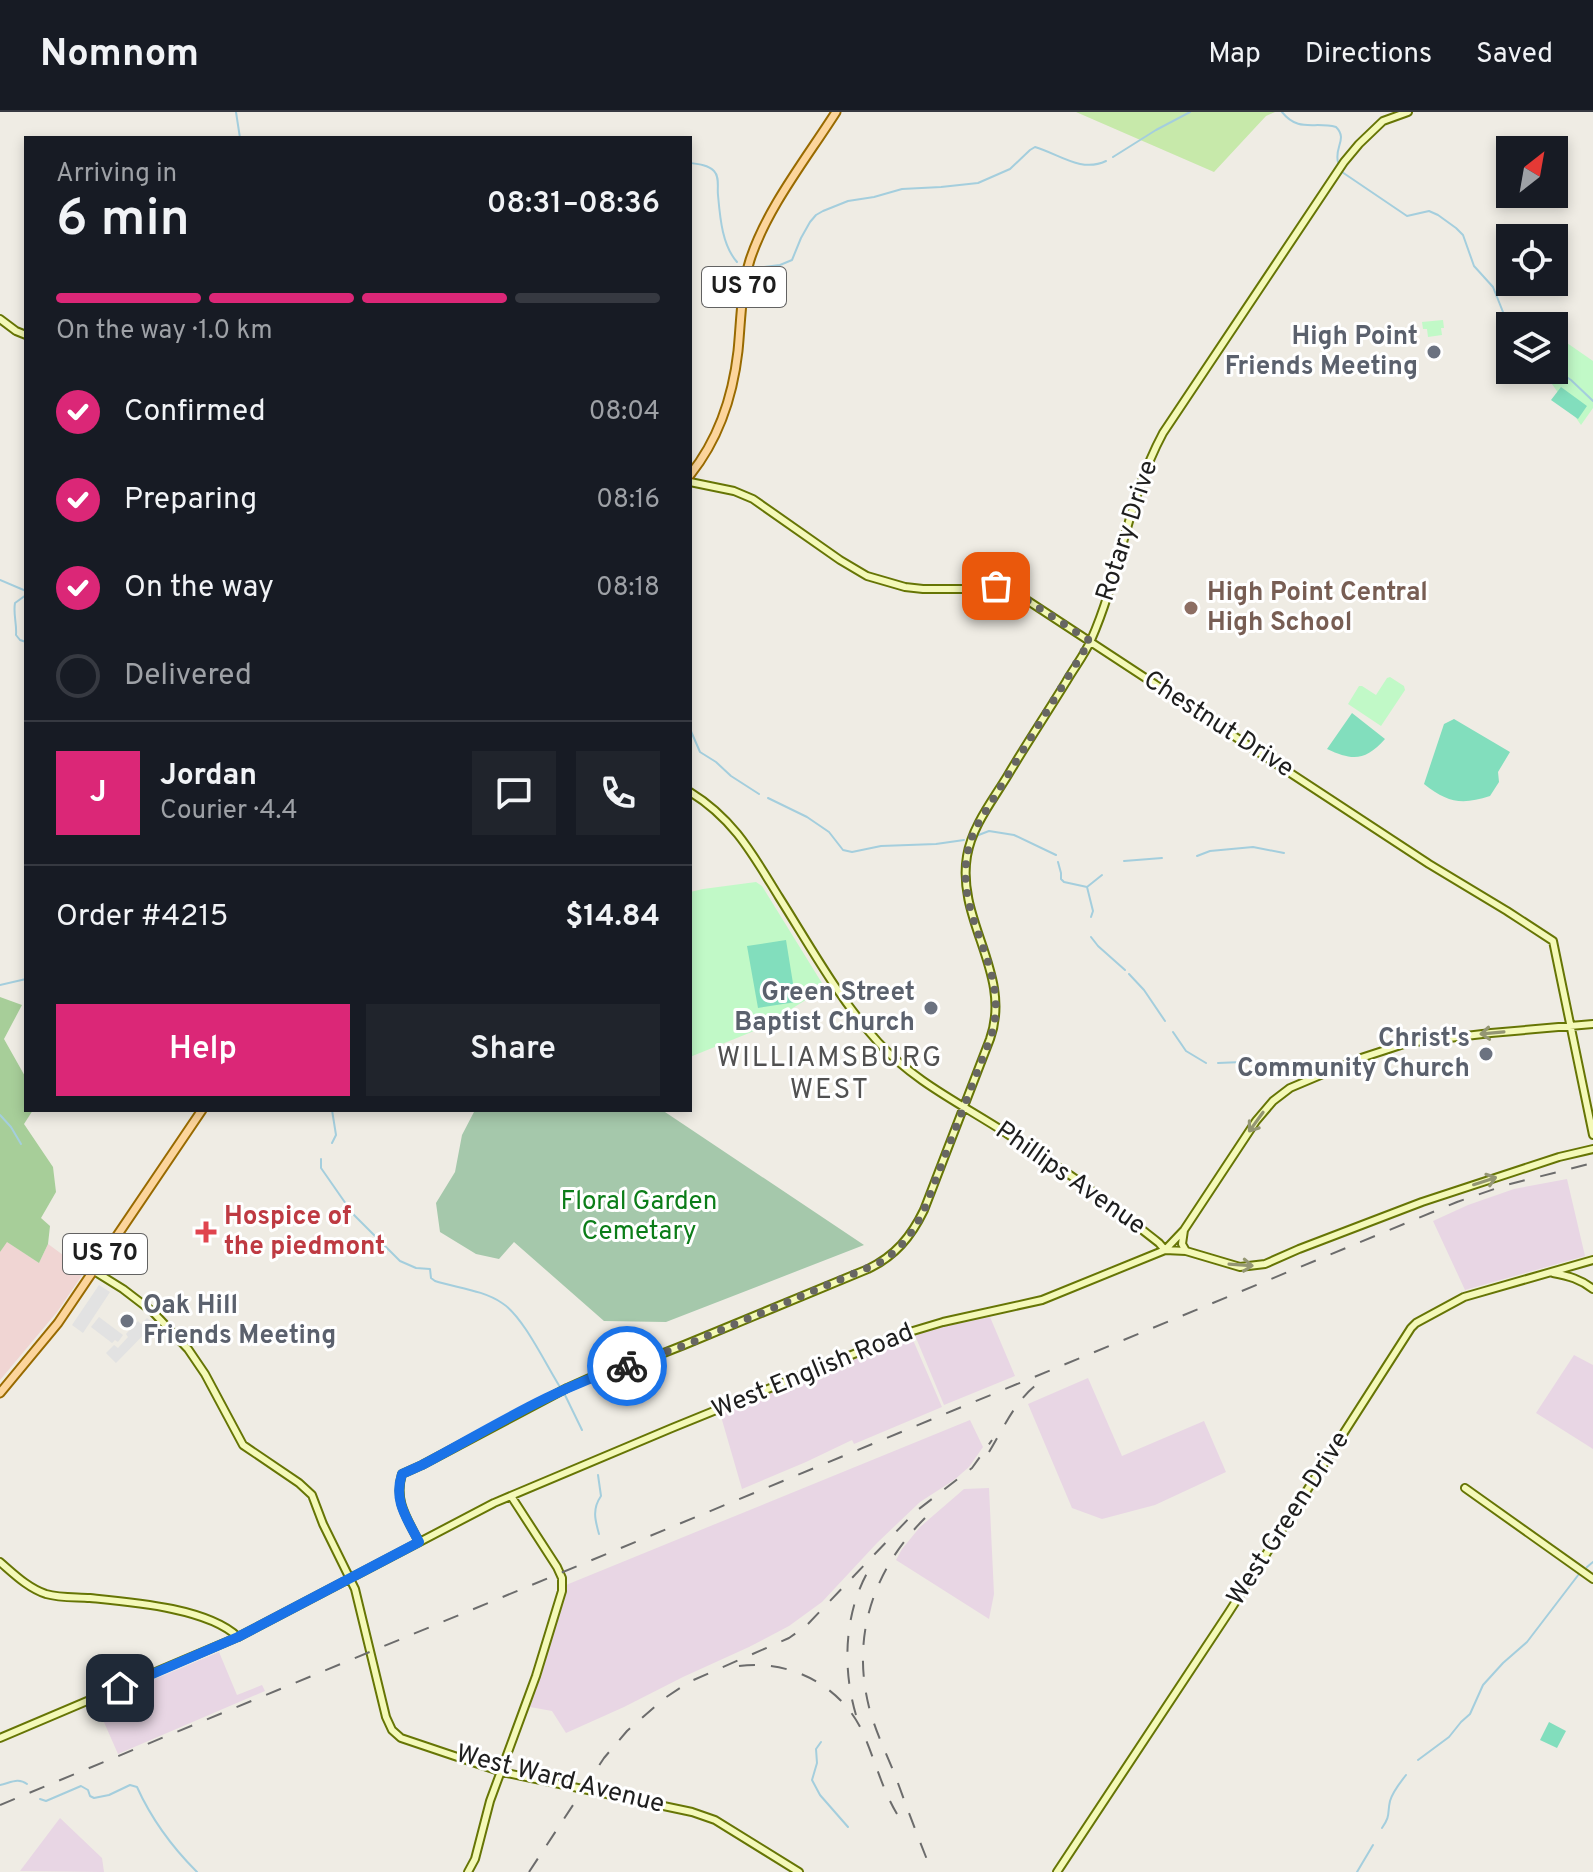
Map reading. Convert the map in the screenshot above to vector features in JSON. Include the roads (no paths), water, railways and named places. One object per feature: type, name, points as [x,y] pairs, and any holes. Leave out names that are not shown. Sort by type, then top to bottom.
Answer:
[{"type":"main road","name":"US 70","points":[[692,472],[721,421],[731,392],[738,355],[744,287],[757,241],[836,112]]},
{"type":"main road","name":"US 70","points":[[0,1393],[58,1323],[201,1112]]},
{"type":"street","name":"Rotary Drive","points":[[419,1542],[400,1502],[398,1490],[402,1474],[596,1375],[688,1344],[885,1259],[900,1247],[917,1225],[990,1039],[996,1015],[995,989],[974,923],[965,882],[968,848],[976,827],[1090,641],[1111,583],[1139,485],[1163,433],[1344,162],[1383,121],[1408,112]]},
{"type":"street","points":[[0,319],[24,334]]},
{"type":"street","name":"Chestnut Drive","points":[[692,482],[734,491],[753,499],[867,576],[923,589],[1004,587],[1038,606],[1429,864],[1553,941],[1593,1135]]},
{"type":"street","name":"Phillips Avenue","points":[[692,793],[736,830],[839,992],[879,1044],[940,1093],[1079,1181],[1165,1250]]},
{"type":"street","name":"West English Road","points":[[0,1738],[238,1637],[511,1496],[876,1344],[943,1322],[1042,1300],[1165,1250],[1184,1230],[1256,1121],[1273,1101],[1290,1088],[1365,1056],[1407,1043],[1593,1024]]},
{"type":"street","points":[[1165,1250],[1186,1251],[1240,1267],[1265,1264],[1422,1202],[1559,1157],[1593,1149]]},
{"type":"street","points":[[1184,1230],[1182,1244],[1186,1251]]},
{"type":"street","name":"West Green Drive","points":[[1057,1872],[1411,1328],[1464,1297],[1593,1260]]},
{"type":"street","points":[[1582,1280],[1579,1273],[1583,1262]]},
{"type":"street","points":[[94,1271],[153,1312],[188,1349],[243,1445],[312,1495],[351,1578]]},
{"type":"street","points":[[1549,1272],[1572,1276],[1593,1289]]},
{"type":"street","points":[[1465,1488],[1593,1579]]},
{"type":"street","points":[[468,1872],[475,1859],[490,1801],[536,1676],[562,1591],[562,1578],[557,1567],[511,1496]]},
{"type":"street","points":[[0,1562],[26,1583],[48,1594],[148,1604],[201,1616],[238,1637]]},
{"type":"street","name":"West Ward Avenue","points":[[351,1578],[386,1717],[397,1735],[502,1772],[631,1798],[715,1820],[799,1872]]},
{"type":"waterway","points":[[236,112],[240,136]]},
{"type":"waterway","points":[[1113,157],[1190,112]]},
{"type":"waterway","points":[[1282,112],[1301,124],[1336,127],[1341,135],[1338,162]]},
{"type":"waterway","points":[[756,268],[792,260],[801,238],[816,215],[848,201],[902,189],[978,183],[1010,169],[1035,147],[1079,164],[1106,161]]},
{"type":"waterway","points":[[692,163],[706,166],[716,173],[723,230],[737,262]]},
{"type":"waterway","points":[[1342,172],[1407,216],[1429,211],[1456,228],[1463,235],[1474,266],[1493,287],[1503,312]]},
{"type":"waterway","points":[[1568,378],[1593,401]]},
{"type":"waterway","points":[[0,580],[24,590]]},
{"type":"waterway","points":[[24,596],[15,603],[14,611],[16,635],[24,641]]},
{"type":"waterway","points":[[692,734],[700,752],[759,794]]},
{"type":"waterway","points":[[768,798],[807,817],[829,832],[843,850],[852,852],[881,846],[964,840]]},
{"type":"waterway","points":[[976,836],[989,831],[1014,835],[1056,855]]},
{"type":"waterway","points":[[1197,856],[1210,851],[1253,847],[1284,853]]},
{"type":"waterway","points":[[1124,861],[1162,858]]},
{"type":"waterway","points":[[1058,862],[1064,882],[1087,887],[1102,875]]},
{"type":"waterway","points":[[1087,887],[1093,911],[1091,917]]},
{"type":"waterway","points":[[1091,937],[1125,970]]},
{"type":"waterway","points":[[1129,974],[1165,1021]]},
{"type":"waterway","points":[[0,985],[24,979]]},
{"type":"waterway","points":[[1173,1032],[1186,1051],[1206,1063]]},
{"type":"waterway","points":[[1218,1063],[1242,1062]]},
{"type":"waterway","points":[[332,1112],[336,1135],[332,1143]]},
{"type":"waterway","points":[[0,1115],[21,1144]]},
{"type":"waterway","points":[[321,1159],[321,1168],[353,1214],[400,1261],[416,1268],[430,1269],[431,1278],[435,1281],[487,1295],[510,1309],[526,1329],[560,1387]]},
{"type":"waterway","points":[[564,1393],[582,1430]]},
{"type":"waterway","points":[[598,1475],[601,1496],[595,1515],[599,1534]]},
{"type":"waterway","points":[[1587,1567],[1593,1562]]},
{"type":"waterway","points":[[1418,1760],[1449,1737],[1470,1714],[1483,1685],[1527,1642],[1579,1574]]},
{"type":"waterway","points":[[821,1742],[816,1749],[817,1763],[812,1780],[820,1795],[848,1827]]},
{"type":"waterway","points":[[1382,1828],[1388,1817],[1391,1797],[1406,1775]]},
{"type":"waterway","points":[[0,1785],[17,1781],[27,1784]]},
{"type":"waterway","points":[[40,1799],[46,1801],[81,1786],[94,1798],[130,1785],[137,1787],[163,1832],[197,1872]]},
{"type":"waterway","points":[[1357,1872],[1373,1845]]},
{"type":"railway","points":[[0,1805],[1457,1202],[1506,1185],[1593,1163]]},
{"type":"railway","points":[[989,1452],[1020,1401],[1047,1378]]},
{"type":"railway","points":[[529,1872],[604,1758],[627,1731],[689,1682],[789,1638],[806,1626],[915,1512],[972,1468],[992,1440]]},
{"type":"railway","points":[[925,1518],[907,1538],[880,1581],[865,1629],[863,1654],[871,1716],[932,1872]]},
{"type":"railway","points":[[856,1715],[849,1678],[848,1640],[855,1602],[870,1568]]},
{"type":"railway","points":[[739,1666],[777,1667],[795,1672],[828,1689],[842,1702],[863,1733],[897,1814]]},
{"type":"place","name":"High Point Friends Meeting","points":[[1434,352]]},
{"type":"place","name":"High Point Central High School","points":[[1191,608]]},
{"type":"place","name":"Green Street Baptist Church","points":[[931,1008]]},
{"type":"place","name":"Christ's Community Church","points":[[1486,1054]]},
{"type":"place","name":"Hospice of the piedmont","points":[[206,1232]]},
{"type":"place","name":"Oak Hill Friends Meeting","points":[[127,1321]]},
{"type":"district","name":"WILLIAMSBURG WEST","points":[[830,1075]]},
{"type":"park label","name":"Floral Garden Cemetary","points":[[639,1217]]}]
